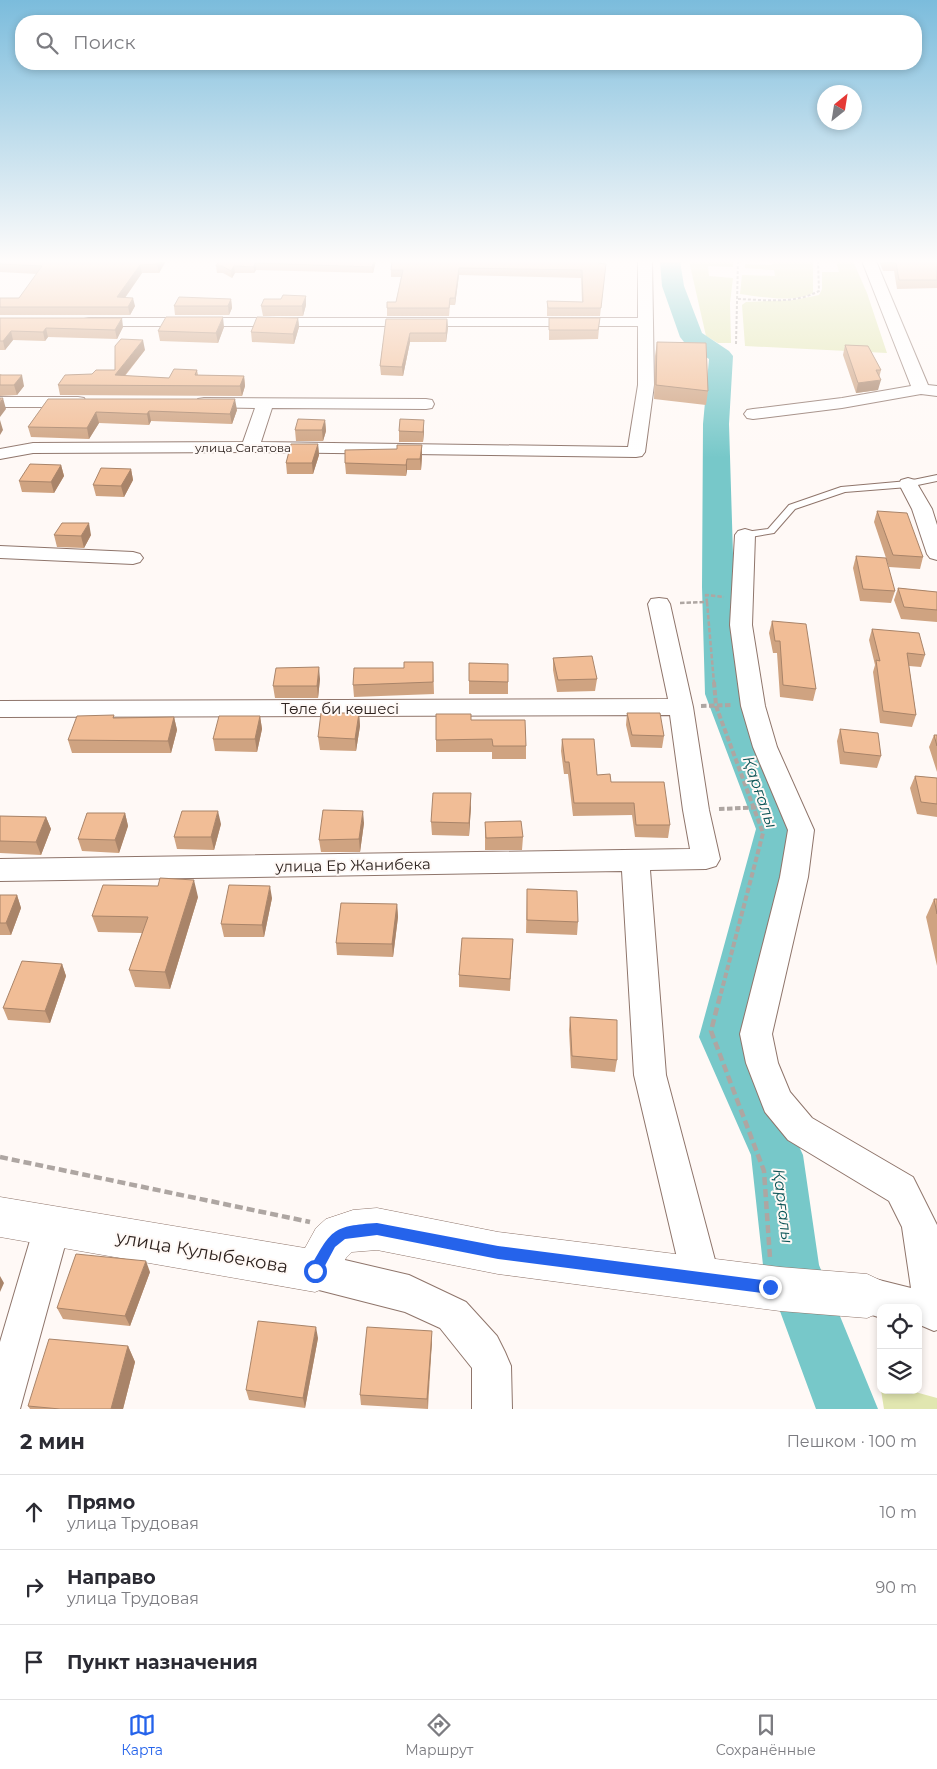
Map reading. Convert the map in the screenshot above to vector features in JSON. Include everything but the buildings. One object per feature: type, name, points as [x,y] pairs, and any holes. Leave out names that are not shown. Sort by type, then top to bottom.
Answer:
[{"type":"street","name":"улица Сагатова","points":[[0,454],[33,448],[250,446],[636,452],[646,385],[646,327]]},
{"type":"street","points":[[753,414],[929,390],[900,327]]},
{"type":"street","points":[[0,402],[98,402]]},
{"type":"street","points":[[187,403],[426,404]]},
{"type":"street","points":[[250,446],[265,403]]},
{"type":"street","points":[[908,484],[922,509],[937,554]]},
{"type":"street","points":[[315,1271],[331,1243],[341,1234],[377,1229],[498,1253],[775,1288],[867,1296],[927,1310],[920,1224],[901,1189],[800,1129],[777,1101],[762,1064],[756,1034],[794,877],[801,830],[765,747],[753,706],[742,625],[745,535]]},
{"type":"street","points":[[0,552],[133,558]]},
{"type":"street","points":[[660,604],[680,707],[696,810]]},
{"type":"street","name":"Төле би көшесі","points":[[0,709],[680,707]]},
{"type":"street","name":"улица Ер Жанибека","points":[[0,870],[706,859],[696,810]]},
{"type":"street","points":[[635,860],[650,1075],[701,1279]]},
{"type":"street","name":"улица Кулыбекова","points":[[0,1217],[315,1271],[409,1294],[453,1315],[483,1350],[491,1366],[492,1409]]},
{"type":"street","points":[[0,1409],[52,1227]]},
{"type":"lane","points":[[745,535],[771,532],[792,508],[844,489],[908,484],[937,478]]},
{"type":"path","points":[[736,344],[737,327]]},
{"type":"path","points":[[712,596],[706,595],[716,706],[763,833],[711,1031],[764,1171],[770,1258],[775,1288]]},
{"type":"path","points":[[660,604],[707,602]]},
{"type":"path","points":[[716,706],[733,705]]},
{"type":"path","points":[[696,810],[776,806]]},
{"type":"path","points":[[0,1157],[353,1231]]},
{"type":"green space","points":[[704,327],[731,327],[731,343],[718,343],[706,336]]},
{"type":"green space","points":[[744,327],[878,327],[887,353],[745,346]]},
{"type":"green space","points":[[882,1394],[922,1394],[937,1398],[937,1409],[884,1409]]},
{"type":"waterway","name":"Қарғалы","points":[[688,327],[692,337],[721,356],[716,424],[718,587],[723,694],[776,829],[723,1037],[777,1155],[791,1265],[847,1409]]},
{"type":"route","points":[[315,1271],[331,1243],[341,1234],[377,1229],[498,1253],[770,1287]]}]
